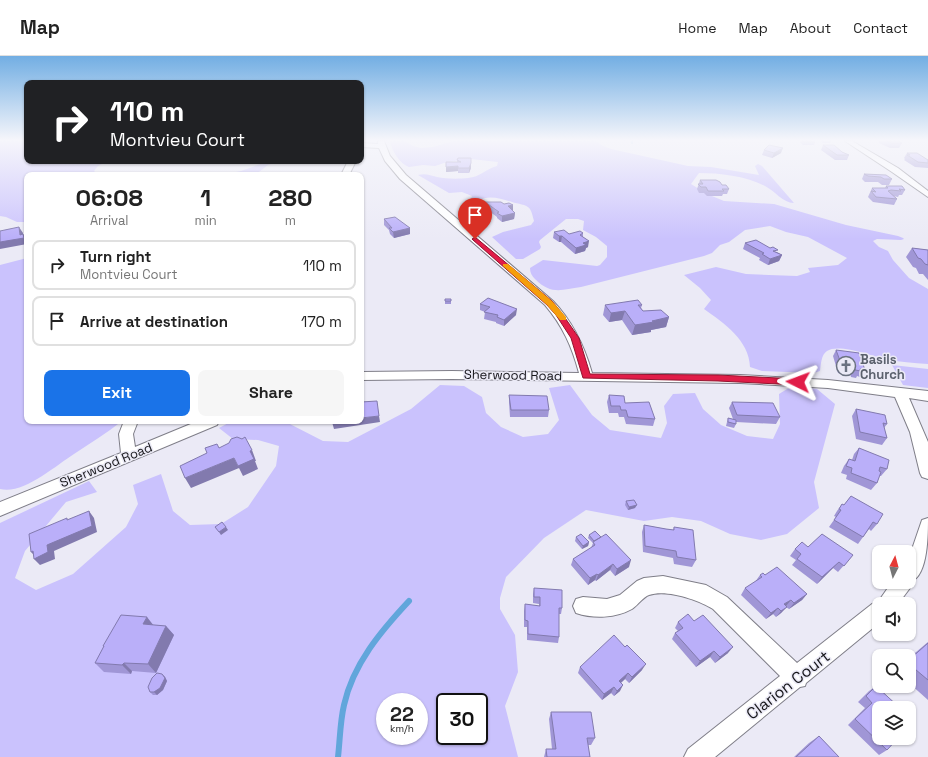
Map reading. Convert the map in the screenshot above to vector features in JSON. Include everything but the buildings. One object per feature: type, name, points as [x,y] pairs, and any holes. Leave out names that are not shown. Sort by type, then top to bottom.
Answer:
[{"type":"street","points":[[401,174],[559,313],[575,338],[586,376]]},
{"type":"street","points":[[900,174],[928,195]]},
{"type":"street","name":"Sherwood Road","points":[[364,376],[586,376],[787,381],[928,396]]},
{"type":"street","points":[[900,393],[914,422],[924,451],[928,473]]},
{"type":"street","points":[[129,424],[126,428],[125,436],[129,456]]},
{"type":"street","name":"Sherwood Road","points":[[0,509],[205,424]]},
{"type":"street","points":[[916,564],[927,534],[928,525]]},
{"type":"street","points":[[583,606],[607,608],[626,602],[644,587],[650,586],[662,585],[683,588],[706,594],[720,603],[796,678]]},
{"type":"street","name":"Clarion Court","points":[[696,757],[872,617]]},
{"type":"shaded area","points":[[0,174],[24,174],[24,222],[17,222],[0,216]]},
{"type":"shaded area","points":[[425,174],[441,178],[461,179],[482,174],[698,174],[691,184],[707,194],[724,201],[774,204],[846,225],[903,238],[904,239],[901,240],[877,239],[873,241],[879,247],[888,251],[893,260],[909,278],[928,289],[928,364],[890,360],[839,348],[832,349],[825,353],[820,371],[814,373],[762,371],[750,367],[749,357],[740,340],[727,326],[704,309],[711,300],[700,288],[684,275],[716,267],[746,274],[797,276],[810,272],[808,268],[838,265],[847,258],[808,237],[786,232],[770,226],[745,230],[729,242],[720,245],[712,253],[704,256],[581,287],[556,290],[546,287],[534,278],[531,274],[530,268],[543,260],[597,266],[600,265],[607,257],[607,246],[596,237],[583,230],[584,221],[578,219],[566,219],[540,240],[540,249],[523,259],[516,259],[492,237],[503,232],[531,225],[534,221],[528,207],[522,204],[496,198],[485,198],[480,200],[472,209],[486,224],[487,227],[480,229],[476,227],[462,209],[464,203],[471,199],[472,196],[462,192],[449,193],[418,175]]},
{"type":"shaded area","points":[[711,174],[759,175],[758,174],[769,174],[794,203],[786,201],[769,188],[750,180]]},
{"type":"shaded area","points":[[24,259],[24,424],[118,424],[29,484],[9,490],[0,489],[0,265]]},
{"type":"shaded area","points":[[892,365],[928,369],[928,388],[903,385]]},
{"type":"shaded area","points":[[440,385],[464,386],[482,397],[486,413],[501,427],[523,437],[548,434],[559,420],[549,388],[570,385],[592,415],[610,430],[661,438],[667,423],[664,406],[673,394],[695,393],[703,409],[721,425],[747,436],[773,439],[780,424],[779,394],[792,386],[817,389],[835,404],[814,482],[819,508],[787,534],[761,540],[730,534],[701,521],[672,517],[644,521],[586,510],[544,538],[506,577],[500,598],[500,609],[515,635],[518,672],[505,706],[518,757],[0,757],[0,523],[89,481],[97,492],[66,502],[25,551],[15,578],[36,590],[73,574],[126,527],[138,504],[133,485],[161,474],[173,511],[190,525],[221,524],[248,507],[276,466],[279,446],[258,440],[233,439],[219,428],[226,424],[290,424],[323,441],[348,442],[411,409]]},
{"type":"waterway","points":[[338,757],[344,705],[354,676],[369,649],[388,624],[409,601]]},
{"type":"slow traffic","points":[[505,265],[549,303],[563,318]]},
{"type":"place","name":"Basils Church","points":[[846,366]]},
{"type":"route","points":[[475,239],[559,313],[575,338],[586,376],[718,378],[798,382]]}]
